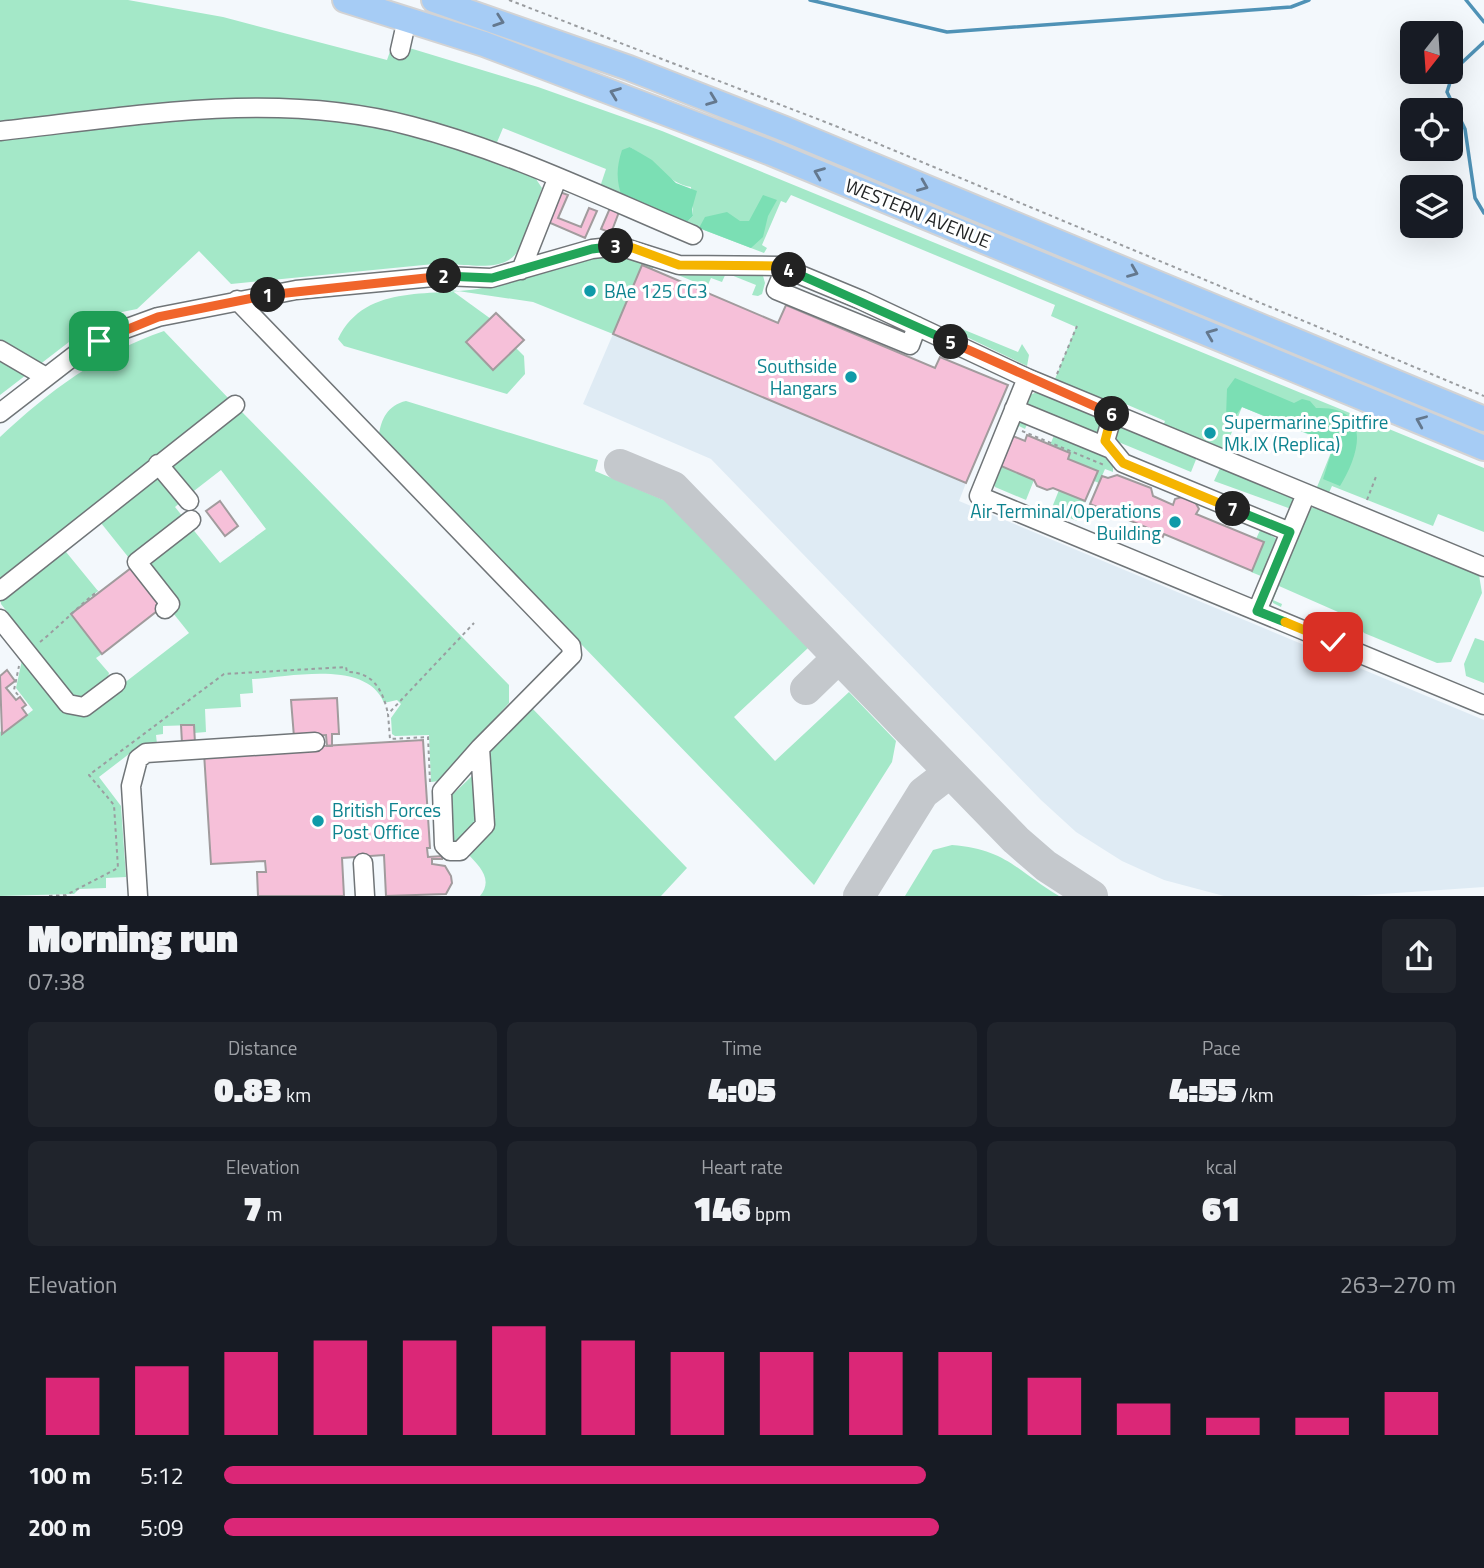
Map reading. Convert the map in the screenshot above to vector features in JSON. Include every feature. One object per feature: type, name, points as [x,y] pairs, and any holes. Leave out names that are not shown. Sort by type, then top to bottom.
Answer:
[{"type":"highway","name":"WESTERN AVENUE","points":[[345,0],[484,44],[771,153],[1484,448]]},
{"type":"highway","name":"WESTERN AVENUE","points":[[434,0],[629,68],[785,129],[1484,419]]},
{"type":"street","points":[[400,50],[407,19]]},
{"type":"street","points":[[0,131],[208,108],[260,107],[312,111],[409,125],[488,149],[693,235]]},
{"type":"street","points":[[521,271],[557,178]]},
{"type":"street","points":[[0,413],[75,355],[122,330],[169,314],[296,290],[444,276],[492,278],[612,246],[633,248],[679,265],[785,268],[1027,378],[1484,567]]},
{"type":"street","points":[[237,300],[571,646],[572,655],[480,748],[442,792],[444,845],[450,851],[460,851],[485,825],[480,748]]},
{"type":"street","points":[[0,350],[46,377]]},
{"type":"street","points":[[1027,378],[979,496],[1484,705]]},
{"type":"street","points":[[0,591],[235,405]]},
{"type":"street","points":[[1014,409],[1111,449]]},
{"type":"street","points":[[1113,414],[1105,436],[1111,449],[1123,463],[1290,532]]},
{"type":"street","points":[[158,464],[190,501]]},
{"type":"street","points":[[1257,611],[1306,494]]},
{"type":"street","points":[[165,608],[170,604],[137,562],[191,520]]},
{"type":"street","points":[[0,619],[68,704],[76,708],[84,707],[116,682]]},
{"type":"street","points":[[138,896],[131,786],[138,759],[146,753],[315,741]]},
{"type":"street","points":[[363,863],[365,896]]},
{"type":"path","points":[[509,0],[833,125],[1484,396]]},
{"type":"path","points":[[1020,430],[1114,469]]},
{"type":"path","points":[[1367,500],[1377,474]]},
{"type":"path","points":[[18,695],[14,690],[20,657],[99,591]]},
{"type":"path","points":[[430,790],[428,737],[390,738],[388,714],[474,623]]},
{"type":"shaded area","points":[[613,334],[966,483],[959,501],[1484,720],[1484,887],[1353,896],[1224,896],[1164,880],[1122,861],[1076,832],[1041,800],[711,459],[583,404]]},
{"type":"green space","points":[[0,0],[128,0],[223,17],[387,60],[393,43],[538,87],[662,131],[1484,468],[1484,532],[1438,514],[1433,526],[1332,486],[1327,497],[1315,492],[1334,445],[1242,407],[1223,454],[1162,429],[1165,421],[1121,402],[1117,411],[1088,399],[1089,394],[1055,379],[1076,327],[1051,316],[1055,305],[791,195],[786,203],[781,201],[762,245],[767,248],[764,253],[696,227],[687,222],[693,216],[691,187],[667,176],[630,147],[623,200],[600,187],[606,169],[503,128],[495,147],[360,109],[259,99],[0,122]]},
{"type":"green space","points":[[258,114],[337,120],[400,130],[534,176],[542,188],[522,245],[514,256],[504,262],[490,265],[444,263],[231,284],[199,251],[137,309],[122,312],[69,342],[0,395],[0,138],[206,116]]},
{"type":"green space","points":[[630,147],[652,160],[676,183],[697,191],[693,216],[687,222],[623,200],[618,181],[619,163],[622,150]]},
{"type":"green space","points":[[763,195],[777,200],[768,216],[763,237],[751,248],[699,228],[705,217],[727,212],[740,221],[749,221]]},
{"type":"green space","points":[[600,253],[762,272],[765,283],[762,294],[758,296],[752,295],[756,285],[726,273],[722,282],[711,278],[707,287],[654,265],[652,270],[642,265],[613,334],[533,302],[458,291],[487,287]]},
{"type":"green space","points":[[453,291],[491,319],[466,342],[492,369],[516,348],[524,356],[525,374],[507,394],[344,346],[338,339],[351,320],[366,308],[384,300],[404,295]]},
{"type":"green space","points":[[950,324],[1018,352],[1022,344],[1029,355],[1027,366],[948,328]]},
{"type":"green space","points":[[164,331],[231,401],[0,583],[0,437],[37,404],[76,375],[118,350]]},
{"type":"green space","points":[[1235,378],[1294,403],[1302,399],[1310,401],[1316,408],[1334,409],[1347,415],[1354,423],[1356,447],[1353,460],[1340,486],[1323,479],[1334,444],[1242,407],[1233,419],[1226,417],[1227,389]]},
{"type":"green space","points":[[1039,391],[1097,415],[1101,421],[1098,431],[1095,433],[1027,405],[1028,396]]},
{"type":"green space","points":[[406,401],[598,460],[595,471],[666,501],[808,648],[734,717],[775,761],[849,692],[896,741],[892,762],[814,885],[379,435],[386,413]]},
{"type":"green space","points":[[240,410],[509,685],[509,703],[439,781],[431,782],[429,735],[392,734],[391,718],[401,704],[397,700],[384,703],[375,689],[362,680],[345,676],[306,674],[252,679],[253,693],[240,694],[241,707],[205,709],[206,732],[194,733],[194,725],[163,726],[163,734],[156,735],[157,744],[142,744],[99,777],[121,806],[126,877],[106,878],[106,888],[79,889],[74,894],[0,896],[0,731],[2,734],[33,710],[16,688],[22,660],[88,711],[189,633],[97,518],[149,476],[166,482],[182,501],[175,507],[220,563],[266,529],[221,470],[190,494],[172,468],[175,457]]},
{"type":"green space","points":[[1019,418],[1028,422],[1025,429],[1019,426],[1001,466],[1034,480],[1026,500],[995,487],[993,483]]},
{"type":"green space","points":[[1121,425],[1197,457],[1191,472],[1116,441],[1113,438]]},
{"type":"green space","points":[[1055,433],[1085,449],[1096,449],[1113,459],[1113,472],[1105,469],[1099,483],[1094,481],[1097,471],[1068,459],[1050,445]]},
{"type":"green space","points":[[1221,466],[1294,497],[1291,509],[1214,481]]},
{"type":"green space","points":[[1059,490],[1085,501],[1077,521],[1051,510]]},
{"type":"green space","points":[[1314,507],[1479,575],[1482,593],[1451,662],[1437,663],[1364,633],[1354,619],[1279,586],[1273,600],[1282,604],[1281,607],[1273,603],[1271,596],[1309,509]]},
{"type":"green space","points":[[1261,528],[1278,540],[1266,578],[1251,572],[1264,543],[1256,539]]},
{"type":"green space","points":[[62,547],[98,591],[71,614],[102,654],[96,658],[109,673],[107,681],[81,701],[74,698],[1,604],[0,598]]},
{"type":"green space","points":[[1475,638],[1484,641],[1484,683],[1466,676],[1464,664]]},
{"type":"green space","points":[[529,705],[687,868],[661,896],[480,896],[486,884],[485,878],[467,853],[491,823],[486,752]]},
{"type":"green space","points":[[473,775],[476,776],[479,822],[459,845],[452,845],[448,799]]},
{"type":"green space","points":[[952,845],[970,847],[999,856],[1059,896],[905,896],[933,850]]},
{"type":"building","points":[[560,192],[568,195],[558,218],[581,227],[589,208],[597,211],[585,238],[548,222]]},
{"type":"building","points":[[610,208],[619,212],[611,233],[601,229]]},
{"type":"building","name":"Southside Hangars","points":[[642,265],[778,323],[786,305],[935,368],[940,357],[1008,385],[966,483],[613,334]]},
{"type":"building","points":[[496,313],[524,340],[493,370],[466,342]]},
{"type":"building","name":"Air Terminal/Operations Building","points":[[1027,435],[1070,453],[1068,459],[1098,471],[1085,501],[1053,488],[1047,490],[1037,486],[1034,480],[1001,466],[1013,436],[1025,441]]},
{"type":"building","name":"Air Terminal/Operations Building","points":[[1117,475],[1151,488],[1153,496],[1173,505],[1175,499],[1185,496],[1194,500],[1199,509],[1196,514],[1264,542],[1252,571],[1164,534],[1161,541],[1155,544],[1149,541],[1146,535],[1148,528],[1090,504],[1102,476],[1108,478]]},
{"type":"building","points":[[220,501],[238,526],[225,536],[206,511]]},
{"type":"building","points":[[135,565],[166,604],[102,654],[71,614]]},
{"type":"building","points":[[7,670],[15,681],[6,688],[16,700],[20,697],[26,705],[22,708],[27,715],[2,734],[0,676]]},
{"type":"building","points":[[337,698],[339,734],[332,734],[332,746],[327,746],[326,735],[294,737],[291,700]]},
{"type":"building","points":[[181,725],[194,725],[195,743],[182,743]]},
{"type":"building","name":"British Forces Post Office","points":[[423,740],[430,848],[427,848],[428,857],[442,856],[442,859],[432,859],[432,864],[445,866],[451,876],[452,883],[446,894],[386,896],[384,855],[342,858],[344,896],[258,896],[257,872],[266,872],[265,861],[211,864],[204,753]]},
{"type":"waterway","points":[[810,0],[947,32],[1291,7],[1309,0]]},
{"type":"waterway","points":[[1466,0],[1484,22]]},
{"type":"waterway","points":[[1484,42],[1454,70],[1447,92],[1465,129],[1475,198],[1484,213]]},
{"type":"taxiway","points":[[620,465],[673,487],[1016,840],[1046,866],[1092,896]]},
{"type":"taxiway","points":[[806,689],[838,658]]},
{"type":"taxiway","points":[[859,896],[923,793],[949,773]]},
{"type":"place","name":"BAe 125 CC3","points":[[590,291]]},
{"type":"place","name":"Southside Hangars","points":[[851,377]]},
{"type":"place","name":"Supermarine Spitfire Mk.IX (Replica)","points":[[1210,433]]},
{"type":"place","name":"Air Terminal/Operations Building","points":[[1175,522]]},
{"type":"place","name":"British Forces Post Office","points":[[318,821]]},
{"type":"route","points":[[99,341],[158,317],[193,308],[296,290],[444,276],[492,278],[605,246],[633,248],[679,265],[779,266],[1113,414],[1105,441],[1123,463],[1290,532],[1257,611],[1333,642]]}]
